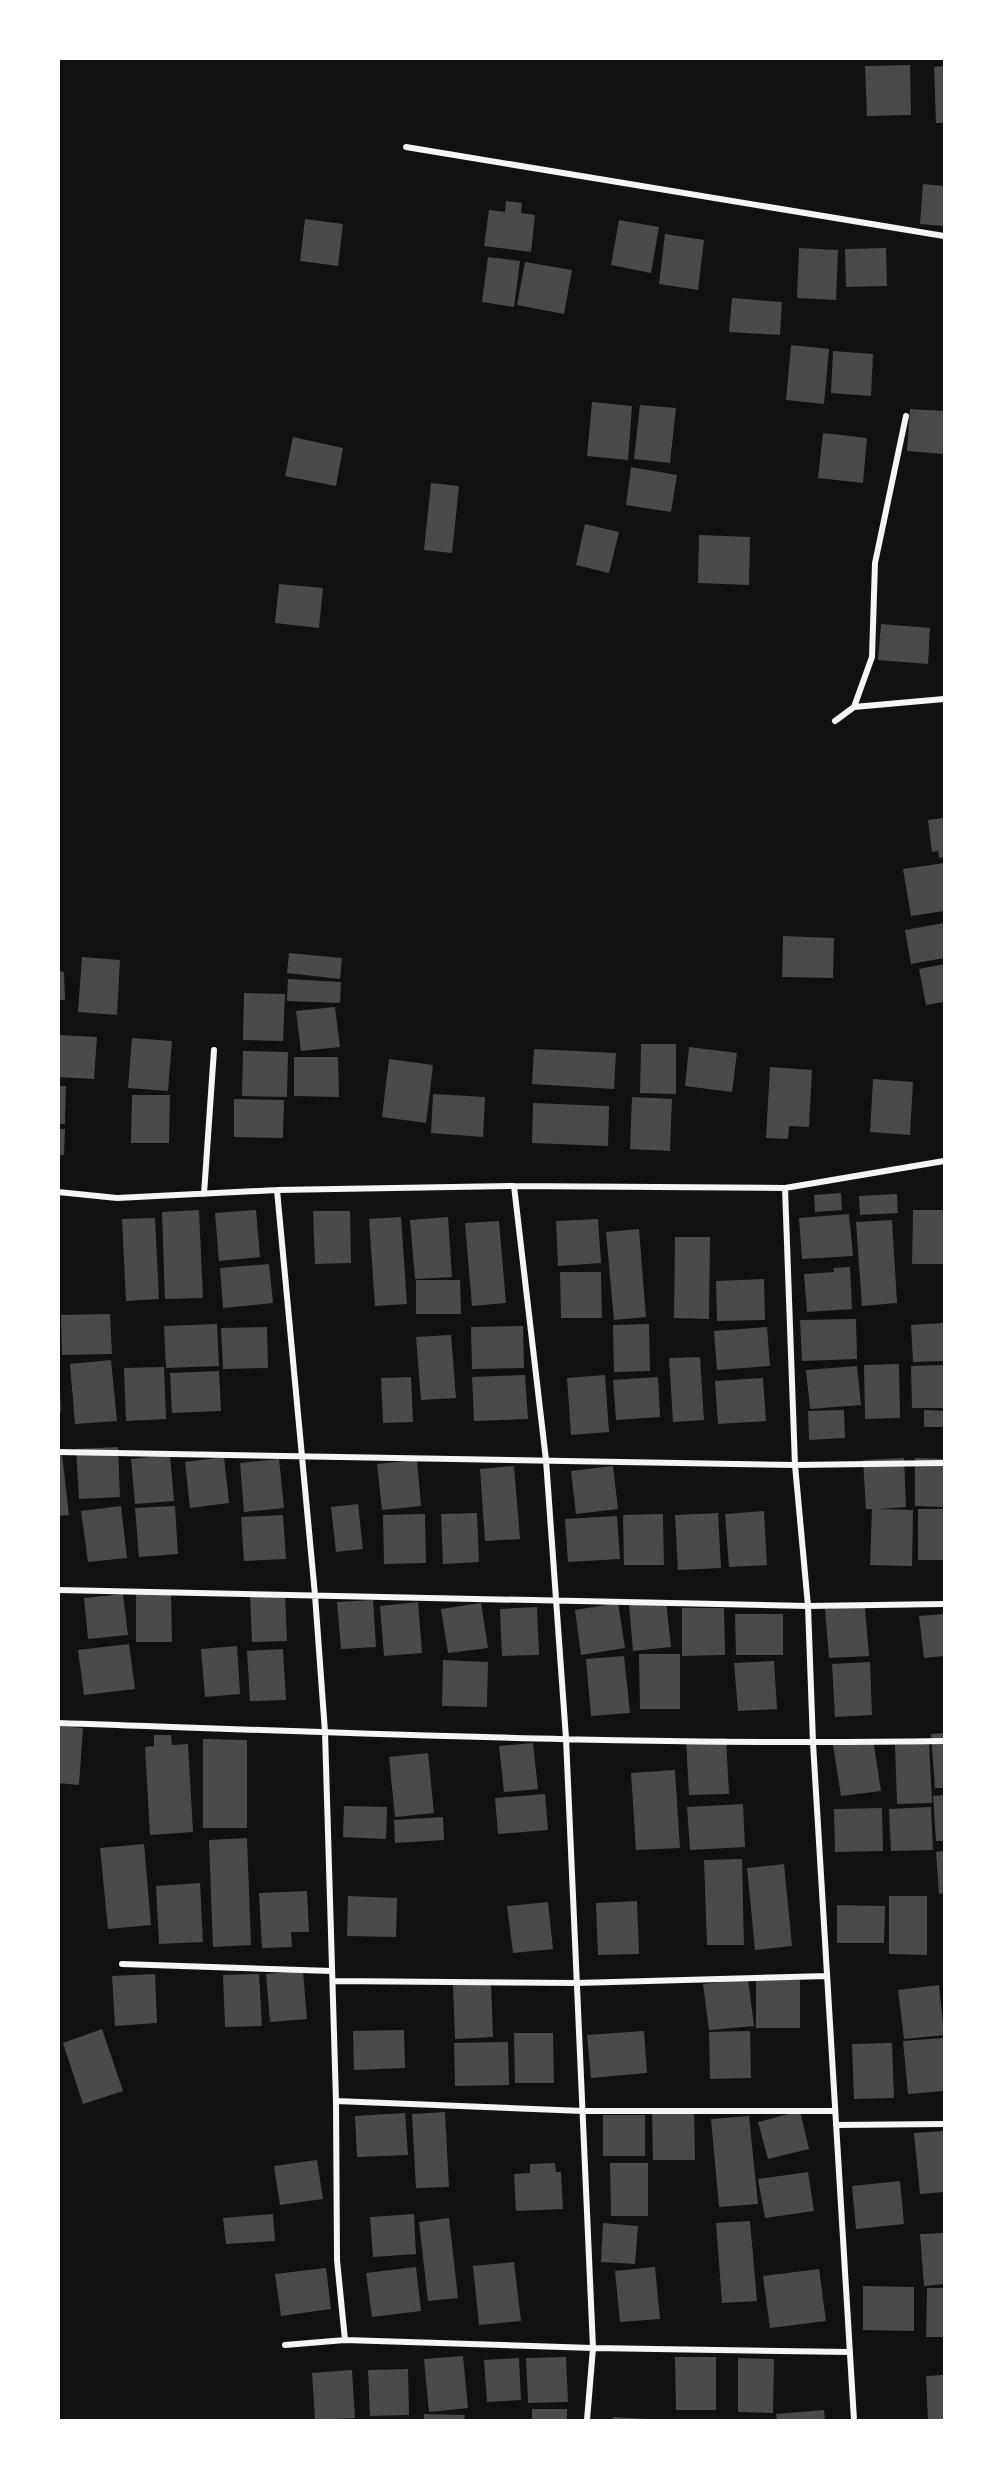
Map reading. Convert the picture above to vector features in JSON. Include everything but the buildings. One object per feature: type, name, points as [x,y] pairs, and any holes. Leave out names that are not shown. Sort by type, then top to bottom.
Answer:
[{"type":"street","points":[[406,147],[945,236]]},
{"type":"street","points":[[854,707],[872,657],[875,563],[906,416]]},
{"type":"street","points":[[835,721],[854,707],[945,699]]},
{"type":"street","points":[[204,1194],[214,1050]]},
{"type":"street","points":[[58,1192],[117,1198],[277,1190],[514,1186],[785,1188],[945,1161]]},
{"type":"street","points":[[514,1186],[546,1460],[566,1738],[593,2348],[587,2421]]},
{"type":"street","points":[[785,1188],[795,1465],[807,1606],[813,1743],[854,2421]]},
{"type":"street","points":[[277,1190],[315,1595],[325,1732],[336,2101],[337,2260],[345,2340]]},
{"type":"street","points":[[58,1452],[795,1465],[945,1463]]},
{"type":"street","points":[[58,1590],[807,1606],[945,1604]]},
{"type":"street","points":[[58,1723],[566,1738],[813,1743],[945,1741]]},
{"type":"street","points":[[122,1964],[332,1971]]},
{"type":"street","points":[[333,1981],[577,1983],[827,1976]]},
{"type":"street","points":[[336,2101],[583,2111],[835,2111]]},
{"type":"street","points":[[836,2125],[945,2124]]},
{"type":"street","points":[[285,2344],[345,2340],[593,2348],[850,2352]]}]
